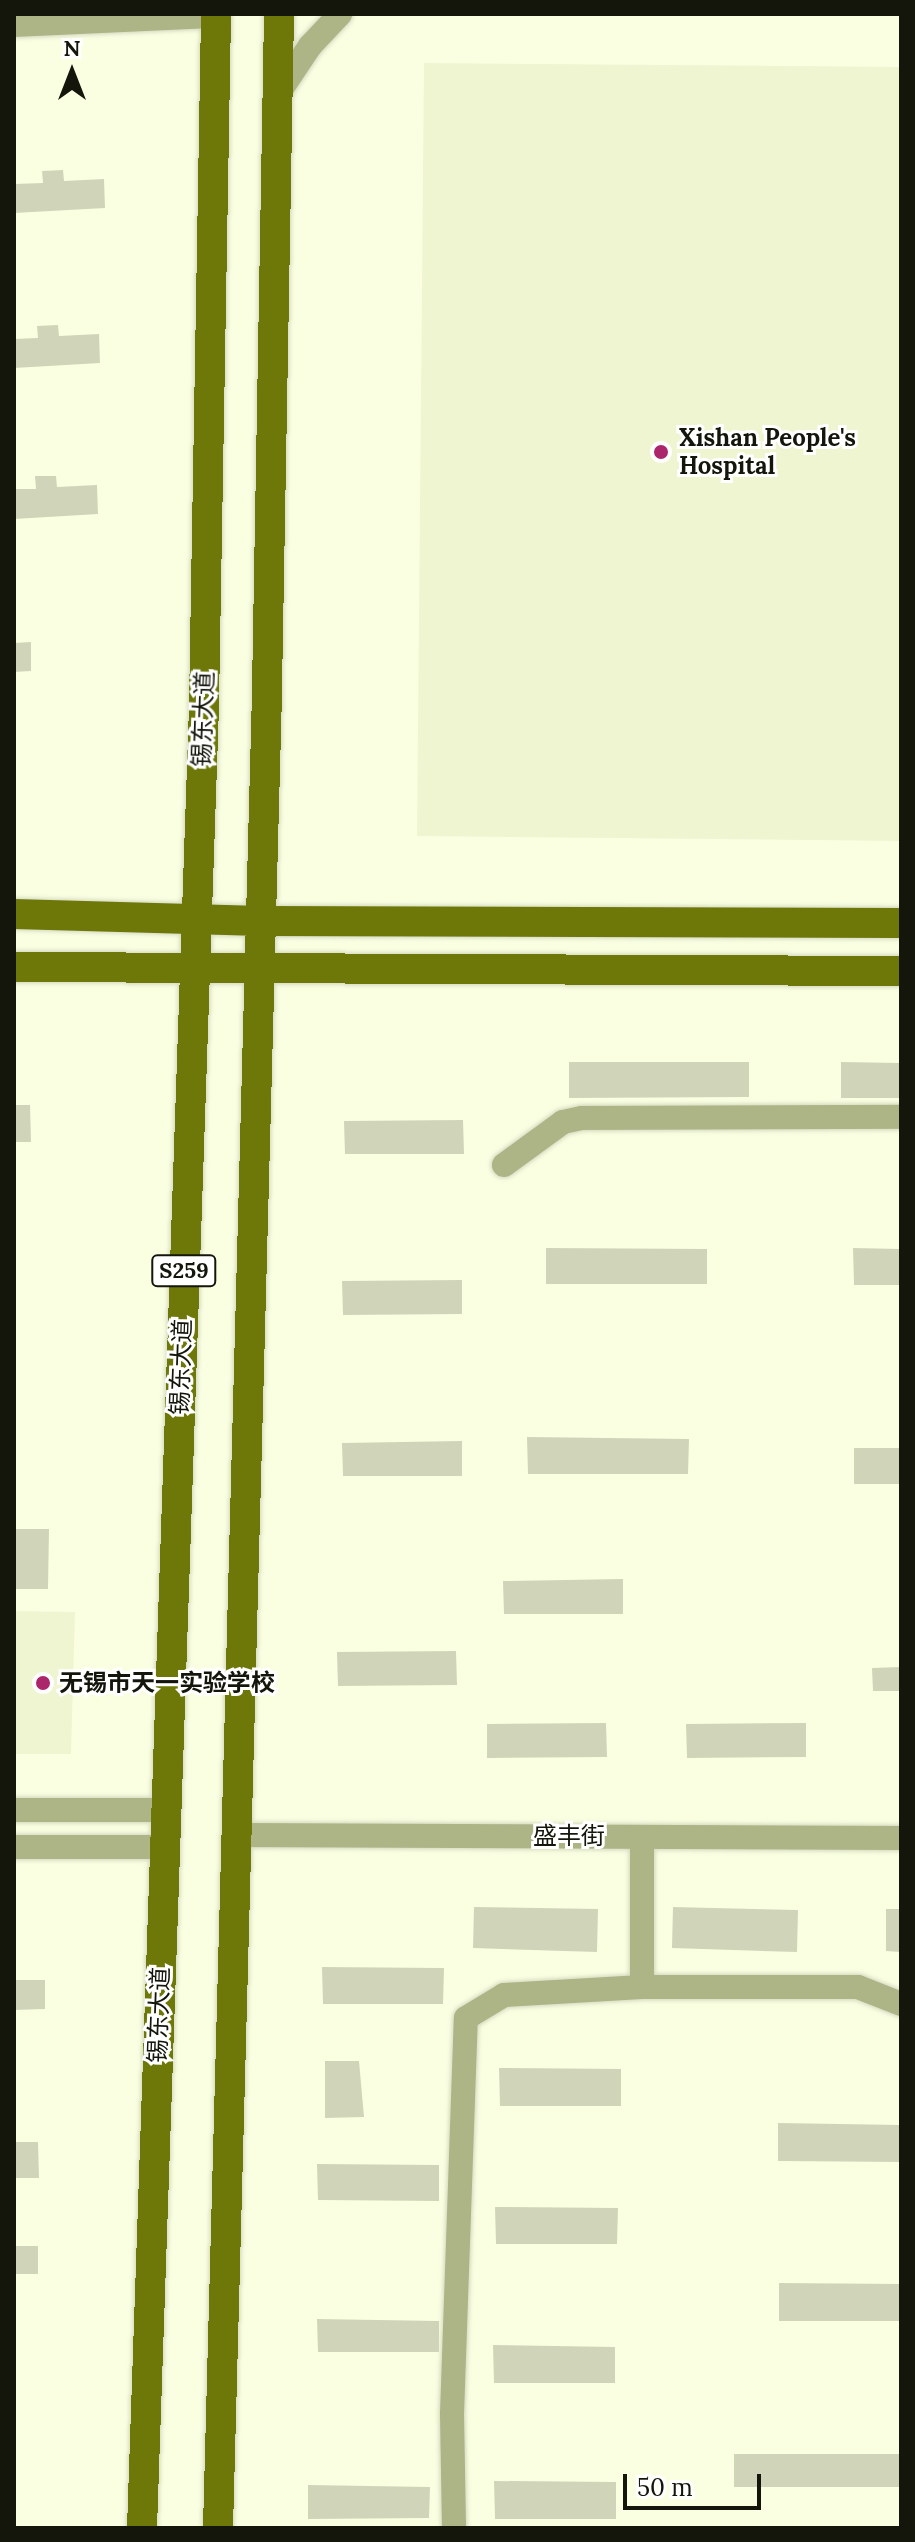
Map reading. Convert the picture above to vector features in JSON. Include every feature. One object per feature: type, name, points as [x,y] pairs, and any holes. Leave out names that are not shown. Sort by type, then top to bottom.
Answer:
[{"type":"main road","name":"S259","points":[[218,2528],[260,969],[279,14]]},
{"type":"main road","name":"锡东大道","points":[[142,2528],[197,915],[216,15]]},
{"type":"main road","points":[[14,914],[197,915],[261,921],[901,923]]},
{"type":"main road","points":[[14,967],[901,971]]},
{"type":"street","points":[[278,94],[310,46],[340,14]]},
{"type":"street","points":[[14,25],[216,15]]},
{"type":"street","points":[[504,1165],[563,1122],[582,1118],[901,1117]]},
{"type":"street","points":[[14,1810],[166,1810]]},
{"type":"street","name":"盛丰街","points":[[236,1835],[901,1838]]},
{"type":"street","points":[[642,1837],[642,1987]]},
{"type":"street","points":[[14,1847],[165,1847]]},
{"type":"street","points":[[454,2528],[452,2414],[466,2018],[504,1995],[642,1987],[858,1987],[901,2004]]},
{"type":"shaded area","name":"Xishan People's Hospital","points":[[424,63],[901,67],[901,841],[417,836]]},
{"type":"shaded area","name":"无锡市天一实验学校","points":[[14,1611],[75,1612],[71,1754],[14,1754]]},
{"type":"building","points":[[63,170],[64,181],[104,179],[105,208],[14,213],[14,184],[43,183],[42,171]]},
{"type":"building","points":[[58,325],[59,336],[99,334],[100,363],[14,368],[14,339],[38,338],[37,326]]},
{"type":"building","points":[[35,476],[56,476],[57,487],[97,485],[98,514],[14,519],[14,489],[36,489]]},
{"type":"building","points":[[31,642],[31,671],[14,672],[14,643]]},
{"type":"building","points":[[569,1062],[749,1062],[749,1097],[569,1098]]},
{"type":"building","points":[[841,1062],[901,1063],[901,1098],[841,1098]]},
{"type":"building","points":[[14,1105],[30,1105],[31,1142],[14,1142]]},
{"type":"building","points":[[463,1120],[464,1154],[345,1154],[344,1121]]},
{"type":"building","points":[[546,1248],[707,1249],[707,1284],[546,1284]]},
{"type":"building","points":[[853,1248],[901,1249],[901,1285],[854,1285]]},
{"type":"building","points":[[462,1280],[462,1314],[343,1315],[342,1281]]},
{"type":"building","points":[[527,1437],[689,1439],[688,1474],[528,1474]]},
{"type":"building","points":[[462,1441],[462,1476],[343,1476],[342,1443]]},
{"type":"building","points":[[854,1448],[901,1448],[901,1484],[854,1484]]},
{"type":"building","points":[[14,1529],[49,1529],[48,1589],[14,1589]]},
{"type":"building","points":[[623,1579],[623,1614],[504,1614],[503,1581]]},
{"type":"building","points":[[456,1651],[457,1685],[338,1686],[337,1652]]},
{"type":"building","points":[[901,1667],[901,1691],[873,1691],[872,1668]]},
{"type":"building","points":[[606,1723],[607,1757],[487,1758],[487,1724]]},
{"type":"building","points":[[806,1723],[806,1757],[687,1758],[686,1724]]},
{"type":"building","points":[[474,1907],[598,1909],[597,1952],[473,1948]]},
{"type":"building","points":[[673,1907],[798,1910],[797,1952],[672,1948]]},
{"type":"building","points":[[886,1909],[901,1909],[901,1952],[886,1951]]},
{"type":"building","points":[[322,1967],[444,1968],[443,2004],[323,2004]]},
{"type":"building","points":[[14,1980],[45,1980],[45,2009],[14,2010]]},
{"type":"building","points":[[325,2061],[359,2061],[364,2117],[325,2118]]},
{"type":"building","points":[[499,2068],[621,2069],[621,2106],[500,2106]]},
{"type":"building","points":[[778,2123],[901,2125],[901,2162],[778,2161]]},
{"type":"building","points":[[14,2142],[38,2142],[39,2178],[14,2178]]},
{"type":"building","points":[[317,2164],[439,2165],[439,2201],[318,2200]]},
{"type":"building","points":[[495,2207],[618,2208],[617,2244],[496,2244]]},
{"type":"building","points":[[14,2246],[38,2246],[38,2274],[14,2274]]},
{"type":"building","points":[[779,2283],[901,2284],[901,2321],[779,2321]]},
{"type":"building","points":[[317,2319],[439,2321],[439,2352],[318,2352]]},
{"type":"building","points":[[493,2345],[615,2347],[615,2383],[494,2383]]},
{"type":"building","points":[[734,2454],[901,2454],[901,2487],[734,2487]]},
{"type":"building","points":[[494,2481],[616,2482],[616,2519],[495,2519]]},
{"type":"building","points":[[308,2485],[430,2487],[429,2518],[308,2519]]},
{"type":"place","name":"Xishan People's Hospital","points":[[661,452]]},
{"type":"place","name":"无锡市天一实验学校","points":[[43,1683]]}]
